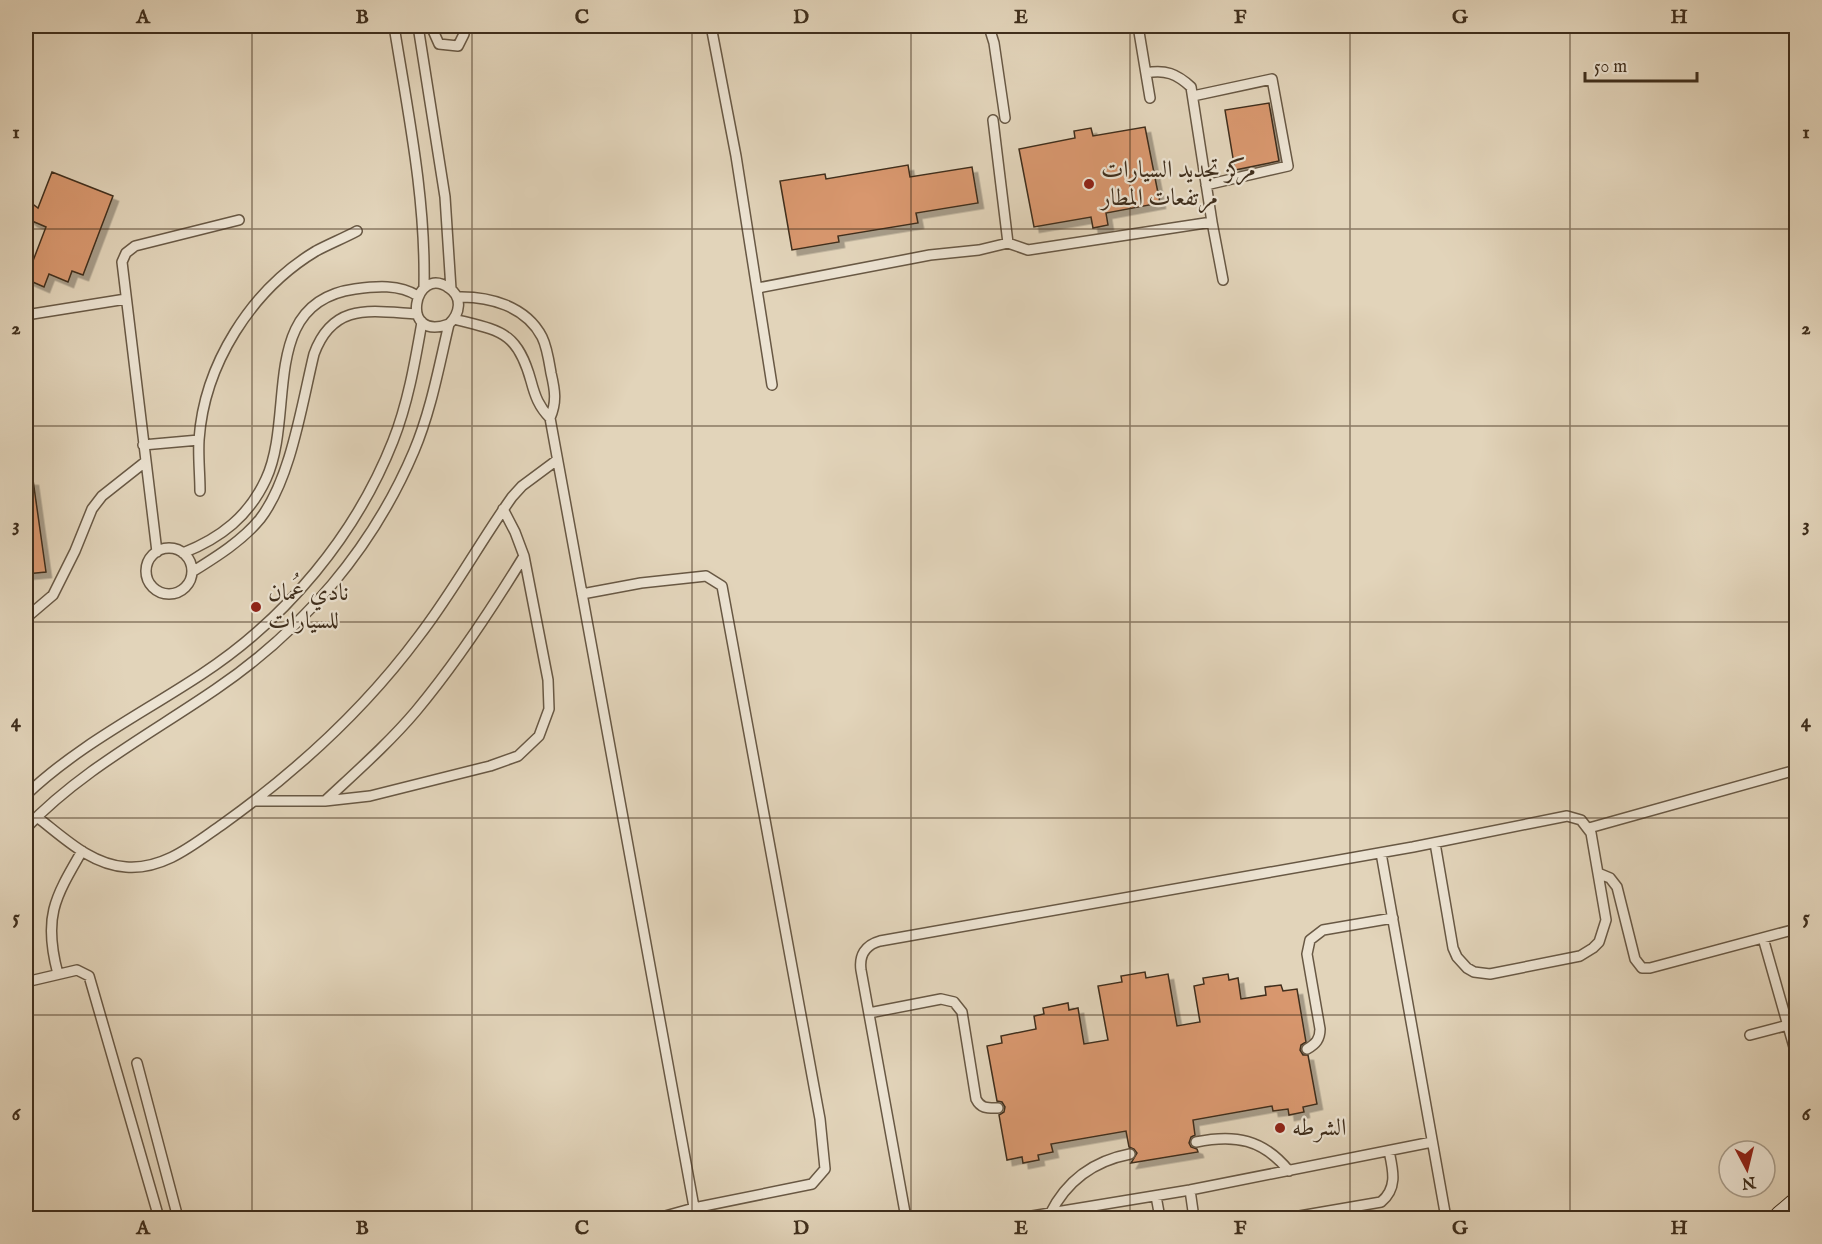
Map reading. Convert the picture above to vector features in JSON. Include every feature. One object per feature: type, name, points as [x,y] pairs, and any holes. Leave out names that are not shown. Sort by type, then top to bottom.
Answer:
[{"type":"main road","points":[[1783,1218],[1797,1207]]},
{"type":"main road","points":[[1792,1218],[1797,1217]]},
{"type":"lane","points":[[26,795],[41,780],[78,753],[204,672],[272,617],[331,551],[355,516],[380,470],[406,400],[419,318],[415,304],[421,292],[424,259],[422,202],[394,26]]},
{"type":"lane","points":[[418,26],[445,197],[451,289]]},
{"type":"lane","points":[[431,26],[439,44],[458,46],[464,34],[463,26]]},
{"type":"lane","points":[[711,26],[736,156],[772,385]]},
{"type":"lane","points":[[1138,26],[1150,98]]},
{"type":"lane","points":[[990,27],[1005,118]]},
{"type":"lane","points":[[1146,73],[1157,70],[1169,72],[1191,87],[1222,280]]},
{"type":"lane","points":[[1193,96],[1272,79],[1288,166],[1206,185]]},
{"type":"lane","points":[[993,120],[1008,243]]},
{"type":"lane","points":[[157,552],[122,262],[126,253],[135,246],[240,220]]},
{"type":"lane","points":[[758,288],[930,255],[979,250],[1008,243],[1028,250],[1212,222]]},
{"type":"lane","points":[[200,491],[199,440],[207,395],[224,352],[248,313],[279,279],[316,252],[357,231]]},
{"type":"lane","points":[[26,828],[47,806],[90,773],[252,664],[285,636],[316,604],[371,532],[395,492],[415,449],[459,304],[451,289],[442,284],[433,284],[421,292],[400,288],[360,288],[341,291],[323,298],[308,309],[296,325],[289,344],[273,456],[258,495],[246,512],[232,525],[201,546],[183,553]]},
{"type":"lane","points":[[457,297],[472,297],[500,303],[518,310],[532,322],[542,338],[556,397],[550,418],[557,460],[696,1218]]},
{"type":"lane","points":[[26,315],[126,299]]},
{"type":"lane","points":[[192,572],[245,534],[273,499],[289,458],[319,339],[328,327],[341,317],[356,312],[419,318],[430,326],[440,327],[452,322],[500,331],[512,340],[522,353],[537,403],[550,418]]},
{"type":"lane","points":[[143,445],[199,440]]},
{"type":"lane","points":[[37,817],[93,858],[125,867],[155,865],[185,851],[255,801],[300,764],[335,732],[383,682],[432,617],[503,509],[522,486],[557,460]]},
{"type":"lane","points":[[26,618],[53,595],[65,574],[85,524],[97,502],[114,485],[145,462]]},
{"type":"lane","points":[[255,801],[325,801],[370,796],[490,766],[518,756],[539,736],[549,709],[548,680],[524,556],[503,509]]},
{"type":"lane","points":[[171,548],[183,553],[190,561],[192,572],[188,584],[172,593],[159,591],[149,582],[146,569],[151,556],[171,548]]},
{"type":"lane","points":[[325,801],[372,758],[415,712],[455,663],[524,556]]},
{"type":"lane","points":[[582,594],[641,583],[706,576],[723,586],[816,1095],[825,1169],[812,1184],[694,1208],[658,1218]]},
{"type":"lane","points":[[1589,828],[1797,770]]},
{"type":"lane","points":[[906,1218],[860,964],[864,952],[873,943],[1382,853],[1567,816],[1581,820],[1589,828],[1606,920],[1602,935],[1593,948],[1580,956],[1490,974],[1482,974],[1467,968],[1454,953],[1435,843]]},
{"type":"lane","points":[[58,974],[51,940],[54,905],[82,851]]},
{"type":"lane","points":[[1382,853],[1446,1218]]},
{"type":"lane","points":[[1598,873],[1610,878],[1617,887],[1635,959],[1642,968],[1650,968],[1797,929]]},
{"type":"lane","points":[[1307,1049],[1315,1045],[1320,1029],[1307,954],[1311,940],[1323,930],[1393,918]]},
{"type":"lane","points":[[1763,938],[1792,1024],[1797,1054]]},
{"type":"lane","points":[[30,981],[77,970],[89,976],[159,1218]]},
{"type":"lane","points":[[869,1013],[941,999],[954,1002],[962,1012],[976,1099],[985,1108],[998,1107]]},
{"type":"lane","points":[[1750,1035],[1792,1024]]},
{"type":"lane","points":[[137,1063],[178,1218]]},
{"type":"lane","points":[[1196,1142],[1224,1138],[1250,1142],[1273,1154],[1289,1171]]},
{"type":"lane","points":[[1020,1218],[1190,1190],[1432,1142]]},
{"type":"lane","points":[[1288,1218],[1381,1202],[1393,1186],[1389,1151]]},
{"type":"lane","points":[[1050,1214],[1065,1188],[1076,1178],[1098,1163],[1130,1154]]},
{"type":"lane","points":[[1190,1190],[1194,1218]]},
{"type":"lane","points":[[1156,1196],[1160,1218]]},
{"type":"building","points":[[1269,103],[1279,161],[1235,170],[1225,110]]},
{"type":"building","points":[[1145,127],[1160,203],[1106,213],[1108,225],[1093,228],[1091,217],[1034,227],[1019,149],[1075,138],[1074,131],[1091,128],[1093,136]]},
{"type":"building","points":[[908,165],[910,177],[972,167],[978,203],[916,213],[918,223],[838,236],[839,242],[792,250],[780,181],[825,174],[826,179]]},
{"type":"building","points":[[52,172],[113,196],[83,275],[72,271],[68,282],[49,274],[44,287],[26,279],[46,227],[26,216],[26,199],[38,208]]},
{"type":"building","points":[[26,480],[33,480],[46,572],[26,574]]},
{"type":"building","points":[[1145,972],[1146,978],[1168,974],[1177,1026],[1200,1022],[1194,986],[1204,984],[1203,978],[1228,974],[1229,980],[1238,978],[1241,999],[1266,995],[1265,987],[1281,985],[1283,991],[1297,989],[1306,1042],[1301,1045],[1300,1050],[1303,1055],[1308,1055],[1317,1104],[1303,1107],[1304,1112],[1289,1115],[1288,1109],[1273,1111],[1272,1106],[1193,1120],[1195,1135],[1191,1137],[1189,1143],[1198,1152],[1131,1163],[1137,1153],[1129,1147],[1126,1131],[1051,1144],[1053,1152],[1038,1155],[1039,1160],[1023,1163],[1022,1157],[1007,1160],[999,1115],[1004,1112],[1005,1107],[1002,1102],[997,1101],[987,1046],[1002,1043],[1001,1036],[1036,1029],[1034,1016],[1044,1014],[1043,1008],[1068,1003],[1069,1010],[1078,1008],[1084,1044],[1108,1040],[1098,986],[1122,982],[1121,976]]},
{"type":"place","name":"مركز تجديد السيارات مرتفعات المطار","points":[[1089,184]]},
{"type":"place","name":"نادي عُمان للسيارات","points":[[256,607]]},
{"type":"place","name":"الشرطه","points":[[1280,1128]]}]
